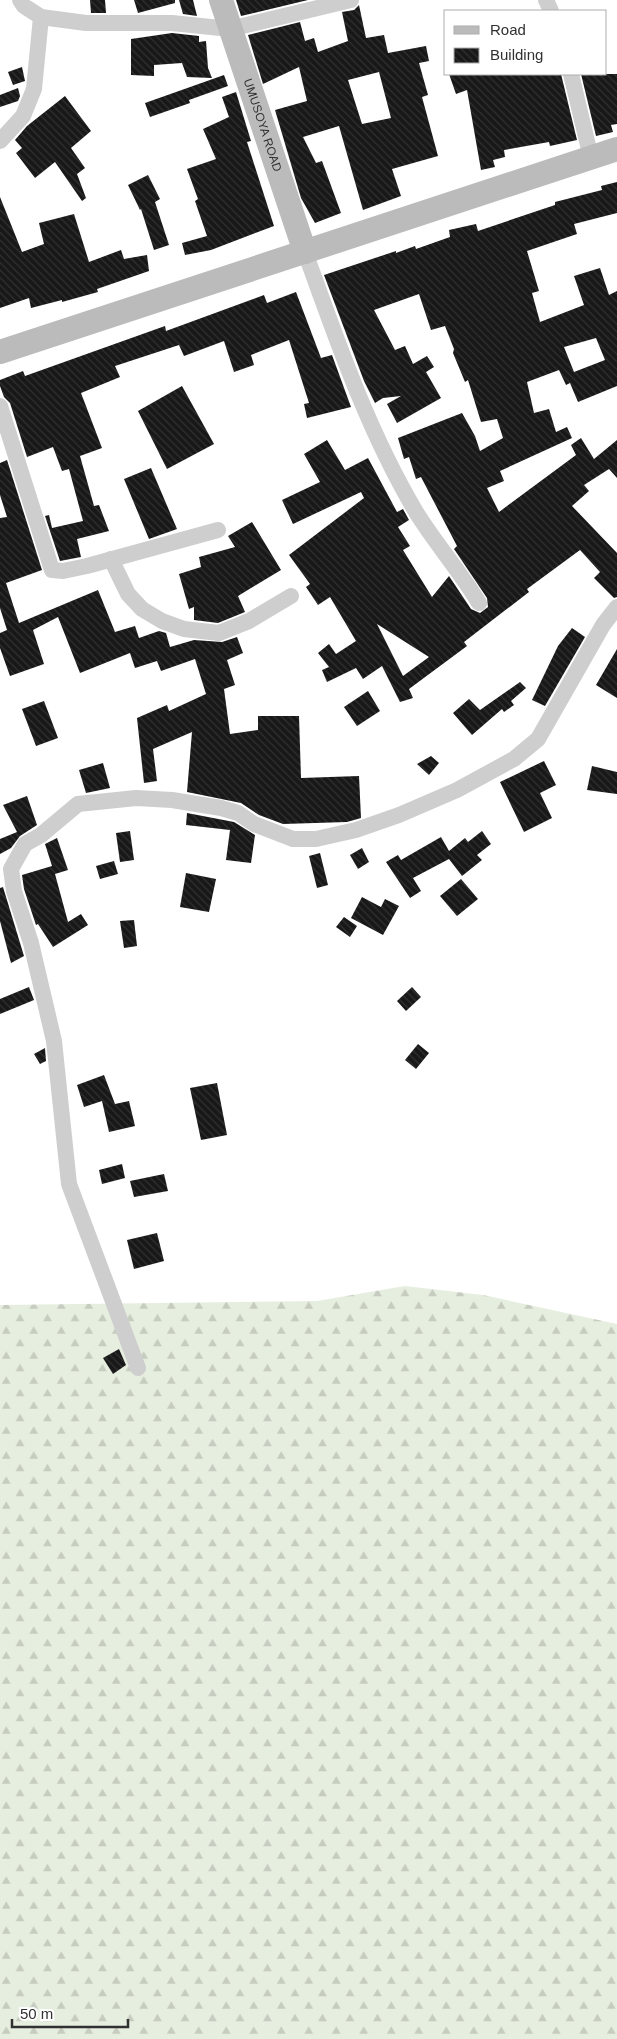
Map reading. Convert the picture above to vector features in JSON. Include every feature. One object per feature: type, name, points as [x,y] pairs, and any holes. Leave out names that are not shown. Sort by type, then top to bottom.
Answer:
[{"type":"main road","name":"UMUSOYA ROAD","points":[[221,0],[305,252]]},
{"type":"main road","points":[[0,352],[617,149]]},
{"type":"street","points":[[20,0],[24,6],[41,17],[86,23],[172,23],[230,29],[351,0]]},
{"type":"street","points":[[0,141],[23,116],[34,89],[41,17]]},
{"type":"street","points":[[571,75],[591,158]]},
{"type":"street","points":[[305,252],[347,368],[386,452],[416,512],[479,603]]},
{"type":"street","points":[[0,406],[52,570],[63,571],[218,530]]},
{"type":"street","points":[[110,559],[128,594],[142,609],[162,621],[184,629],[219,633],[249,621],[291,596]]},
{"type":"street","points":[[138,1368],[69,1184],[54,1041],[31,943],[14,891],[11,870],[25,844],[41,835],[78,804],[136,798],[172,800],[221,808],[238,813],[254,824],[293,839],[316,839],[348,832],[399,815],[458,790],[514,759],[538,739],[603,625],[617,606]]},
{"type":"green space","points":[[405,1286],[483,1295],[617,1324],[617,2039],[0,2039],[0,1305],[317,1301]]},
{"type":"building","points":[[90,0],[105,0],[106,13],[91,13]]},
{"type":"building","points":[[134,0],[175,0],[175,3],[138,13]]},
{"type":"building","points":[[179,0],[193,0],[197,16],[183,14]]},
{"type":"building","points":[[236,0],[308,0],[241,16]]},
{"type":"building","points":[[359,5],[366,38],[384,35],[388,53],[426,46],[429,61],[419,63],[428,95],[422,97],[438,156],[392,169],[401,196],[363,210],[339,126],[303,137],[316,163],[322,161],[341,213],[315,223],[301,198],[275,110],[307,101],[299,67],[263,84],[248,35],[300,22],[305,41],[314,38],[318,52],[348,41],[342,12],[354,10]],"holes":[[[379,72],[391,118],[362,124],[348,80]]]},
{"type":"building","points":[[172,33],[199,36],[199,42],[206,41],[208,68],[212,78],[187,77],[182,63],[154,65],[154,76],[131,75],[131,39]]},
{"type":"building","points":[[22,67],[25,81],[13,85],[8,72]]},
{"type":"building","points":[[617,74],[617,124],[611,125],[613,132],[596,136],[581,75]]},
{"type":"building","points":[[224,75],[228,86],[189,100],[190,103],[150,117],[145,103]]},
{"type":"building","points":[[449,75],[561,75],[577,140],[550,146],[549,142],[504,150],[505,157],[493,160],[495,167],[481,170],[467,90],[456,94]]},
{"type":"building","points":[[18,88],[20,96],[18,101],[0,107],[0,95]]},
{"type":"building","points":[[236,92],[251,141],[247,142],[274,226],[211,250],[185,255],[182,243],[207,236],[195,201],[198,199],[187,169],[216,159],[203,129],[229,117],[222,97]]},
{"type":"building","points":[[65,96],[91,131],[71,148],[85,168],[77,174],[86,198],[82,201],[55,162],[35,178],[16,153],[22,148],[15,140],[27,126]]},
{"type":"building","points":[[148,175],[160,199],[155,202],[169,245],[154,250],[141,209],[128,185]]},
{"type":"building","points":[[617,182],[617,213],[574,224],[577,234],[527,251],[539,291],[532,293],[540,322],[584,305],[574,276],[600,268],[609,295],[617,291],[617,386],[578,402],[570,383],[566,385],[559,370],[527,382],[534,413],[549,409],[556,432],[567,427],[572,438],[500,471],[504,481],[487,488],[499,512],[576,455],[571,445],[581,438],[594,459],[617,440],[617,478],[609,469],[584,485],[589,491],[572,506],[617,553],[617,597],[614,598],[594,578],[600,572],[580,550],[527,589],[529,592],[464,642],[467,646],[409,689],[413,698],[400,702],[382,666],[363,679],[356,668],[327,682],[322,670],[329,667],[318,653],[329,644],[336,654],[356,641],[330,597],[318,605],[306,587],[310,584],[289,555],[364,498],[361,492],[293,524],[282,500],[320,482],[304,454],[327,440],[345,470],[368,458],[397,512],[403,509],[409,520],[398,527],[410,546],[403,550],[432,597],[449,576],[471,609],[480,613],[488,607],[487,598],[454,549],[457,546],[421,477],[416,479],[409,457],[404,459],[398,438],[462,413],[475,436],[480,451],[503,438],[497,419],[481,422],[468,380],[465,382],[453,353],[454,349],[445,326],[431,330],[419,294],[374,310],[395,350],[405,346],[413,364],[427,356],[434,367],[426,372],[441,398],[397,423],[387,404],[401,396],[383,398],[375,403],[364,381],[324,275],[396,251],[396,253],[415,246],[416,249],[450,237],[449,230],[476,224],[478,231],[555,205],[555,202],[602,190],[601,186]],"holes":[[[596,338],[605,360],[574,372],[564,347]],[[377,624],[429,657],[403,676]]]},
{"type":"building","points":[[0,197],[22,252],[44,244],[39,223],[74,214],[89,262],[121,250],[124,259],[147,255],[149,271],[97,289],[98,292],[62,302],[62,300],[31,308],[29,298],[0,308]]},
{"type":"building","points":[[296,292],[321,358],[332,355],[351,407],[307,418],[304,404],[309,403],[289,340],[251,355],[254,365],[234,372],[224,341],[184,356],[179,345],[115,366],[120,377],[81,393],[102,448],[80,456],[94,506],[99,505],[109,531],[77,539],[81,557],[60,561],[45,516],[49,515],[52,528],[83,521],[69,469],[62,471],[53,447],[27,457],[10,403],[4,397],[0,386],[0,380],[23,371],[25,376],[165,326],[166,331],[264,295],[267,303]]},
{"type":"building","points":[[182,386],[214,444],[167,469],[138,411]]},
{"type":"building","points":[[7,460],[42,570],[6,583],[19,623],[98,590],[115,632],[135,626],[139,638],[159,631],[166,633],[170,647],[194,640],[222,642],[237,637],[243,653],[227,660],[235,685],[224,689],[230,734],[258,730],[258,716],[299,716],[301,778],[359,776],[361,818],[347,822],[283,824],[259,815],[241,803],[187,792],[192,732],[153,749],[157,781],[144,783],[137,718],[167,705],[169,711],[206,694],[195,659],[161,671],[157,661],[135,668],[130,653],[80,673],[58,617],[33,630],[44,664],[10,676],[0,648],[0,633],[7,630],[0,608],[0,518],[7,517],[0,495],[0,463]]},
{"type":"building","points":[[151,468],[177,529],[149,539],[124,479]]},
{"type":"building","points":[[252,522],[281,570],[238,596],[245,612],[218,623],[194,620],[194,607],[189,609],[179,574],[201,567],[199,557],[235,547],[228,536]]},
{"type":"building","points":[[572,628],[585,637],[545,706],[532,700],[558,646]]},
{"type":"building","points":[[617,649],[617,698],[596,685]]},
{"type":"building","points":[[520,682],[526,688],[511,701],[514,705],[504,712],[502,709],[472,735],[453,713],[469,699],[480,710]]},
{"type":"building","points":[[368,691],[380,711],[357,726],[344,707]]},
{"type":"building","points":[[44,701],[58,738],[36,746],[22,709]]},
{"type":"building","points":[[431,756],[439,763],[429,775],[417,764]]},
{"type":"building","points":[[544,761],[556,785],[540,793],[552,818],[524,832],[500,782]]},
{"type":"building","points":[[103,763],[110,788],[86,793],[79,770]]},
{"type":"building","points":[[592,766],[617,772],[617,794],[587,790]]},
{"type":"building","points":[[27,796],[37,825],[20,836],[11,848],[0,854],[0,839],[17,832],[3,805]]},
{"type":"building","points":[[187,813],[234,822],[255,835],[251,863],[226,860],[230,830],[186,825]]},
{"type":"building","points":[[130,831],[134,860],[120,862],[116,833]]},
{"type":"building","points":[[482,831],[491,844],[477,855],[482,860],[462,876],[449,859],[413,878],[421,891],[410,898],[386,862],[398,855],[401,860],[441,837],[449,851],[465,838],[468,842]]},
{"type":"building","points":[[57,838],[68,870],[55,874],[68,922],[81,914],[88,925],[53,947],[38,924],[36,925],[24,889],[22,875],[52,866],[45,844]]},
{"type":"building","points":[[362,848],[369,862],[358,869],[350,855]]},
{"type":"building","points":[[320,853],[328,885],[317,888],[309,856]]},
{"type":"building","points":[[114,861],[118,874],[100,879],[96,866]]},
{"type":"building","points":[[186,873],[216,879],[209,912],[180,907]]},
{"type":"building","points":[[461,879],[478,899],[457,916],[440,896]]},
{"type":"building","points":[[3,887],[24,956],[11,963],[0,921],[0,888]]},
{"type":"building","points":[[362,897],[381,907],[385,899],[399,906],[383,935],[351,918]]},
{"type":"building","points":[[344,917],[357,926],[350,937],[336,927]]},
{"type":"building","points":[[134,920],[137,946],[124,948],[120,921]]},
{"type":"building","points":[[29,987],[34,1000],[0,1014],[0,999]]},
{"type":"building","points":[[412,987],[421,997],[406,1011],[397,1001]]},
{"type":"building","points":[[418,1044],[429,1053],[416,1069],[405,1060]]},
{"type":"building","points":[[45,1048],[46,1061],[40,1064],[34,1054]]},
{"type":"building","points":[[104,1075],[115,1104],[129,1101],[135,1126],[109,1132],[102,1101],[84,1107],[77,1085]]},
{"type":"building","points":[[217,1083],[227,1135],[201,1140],[190,1088]]},
{"type":"building","points":[[122,1164],[125,1178],[102,1184],[99,1170]]},
{"type":"building","points":[[164,1174],[168,1191],[134,1197],[130,1181]]},
{"type":"building","points":[[157,1233],[164,1261],[134,1269],[127,1240]]},
{"type":"building","points":[[119,1349],[126,1365],[113,1374],[103,1358]]}]
